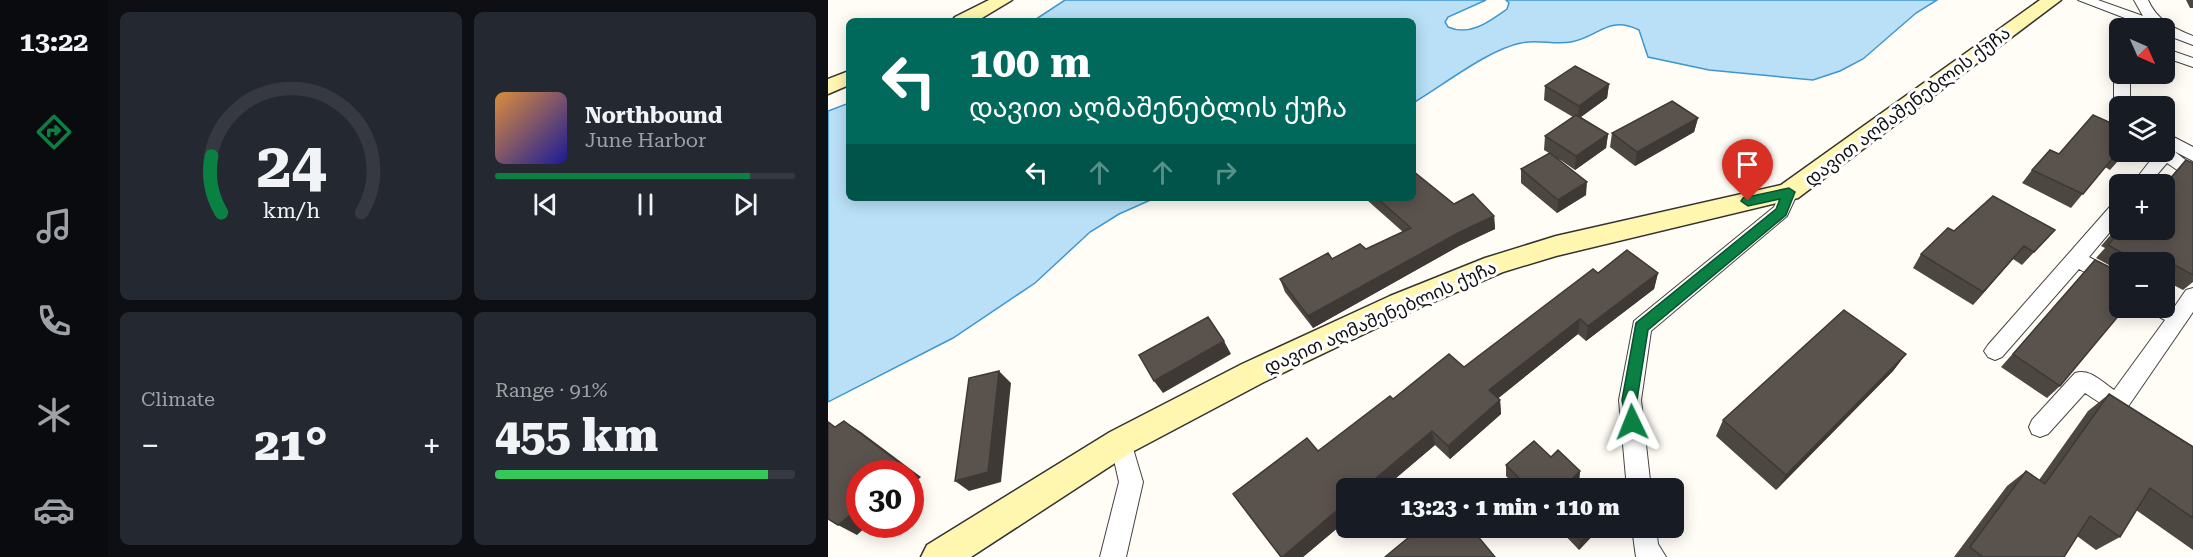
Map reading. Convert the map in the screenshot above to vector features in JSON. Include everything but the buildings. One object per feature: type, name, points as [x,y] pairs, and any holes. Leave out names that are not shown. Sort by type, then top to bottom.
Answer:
[{"type":"main road","points":[[968,18],[1003,0]]},
{"type":"main road","name":"დავით აღმაშენებლის ქუჩა","points":[[939,557],[1121,442],[1264,368],[1400,304],[1494,265],[1556,246],[1789,192],[2052,0]]},
{"type":"main road","points":[[828,87],[846,78]]},
{"type":"street","points":[[2085,0],[2134,18]]},
{"type":"street","points":[[2141,0],[2146,11],[2153,18]]},
{"type":"street","points":[[2175,34],[2193,42]]},
{"type":"street","points":[[2175,56],[2193,63]]},
{"type":"street","points":[[2175,147],[2193,155]]},
{"type":"street","points":[[2175,154],[2193,175]]},
{"type":"street","points":[[1638,478],[1630,400],[1641,327],[1781,212],[1789,192]]},
{"type":"street","points":[[1995,351],[2109,220]]},
{"type":"street","points":[[2077,259],[2109,278]]},
{"type":"street","points":[[2175,309],[2193,296]]},
{"type":"street","points":[[2040,427],[2083,380],[2117,404],[2167,318]]},
{"type":"street","points":[[1113,557],[1131,482],[1121,442]]},
{"type":"street","points":[[1645,538],[1646,550],[1653,557]]},
{"type":"water","points":[[1065,0],[1486,0],[1448,17],[1445,22],[1448,27],[1464,30],[1479,26],[1507,9],[1509,3],[1506,0],[1937,0],[1916,13],[1863,59],[1840,71],[1813,80],[1709,70],[1648,57],[1639,30],[1619,25],[1604,28],[1571,42],[1527,42],[1508,47],[1480,60],[1416,101],[1416,18],[1038,18]]},
{"type":"water","points":[[846,104],[846,201],[1148,201],[1119,214],[1090,232],[1035,283],[953,338],[828,402],[828,111]]},
{"type":"route","points":[[1632,422],[1630,400],[1641,327],[1781,212],[1789,192],[1748,201]]}]
